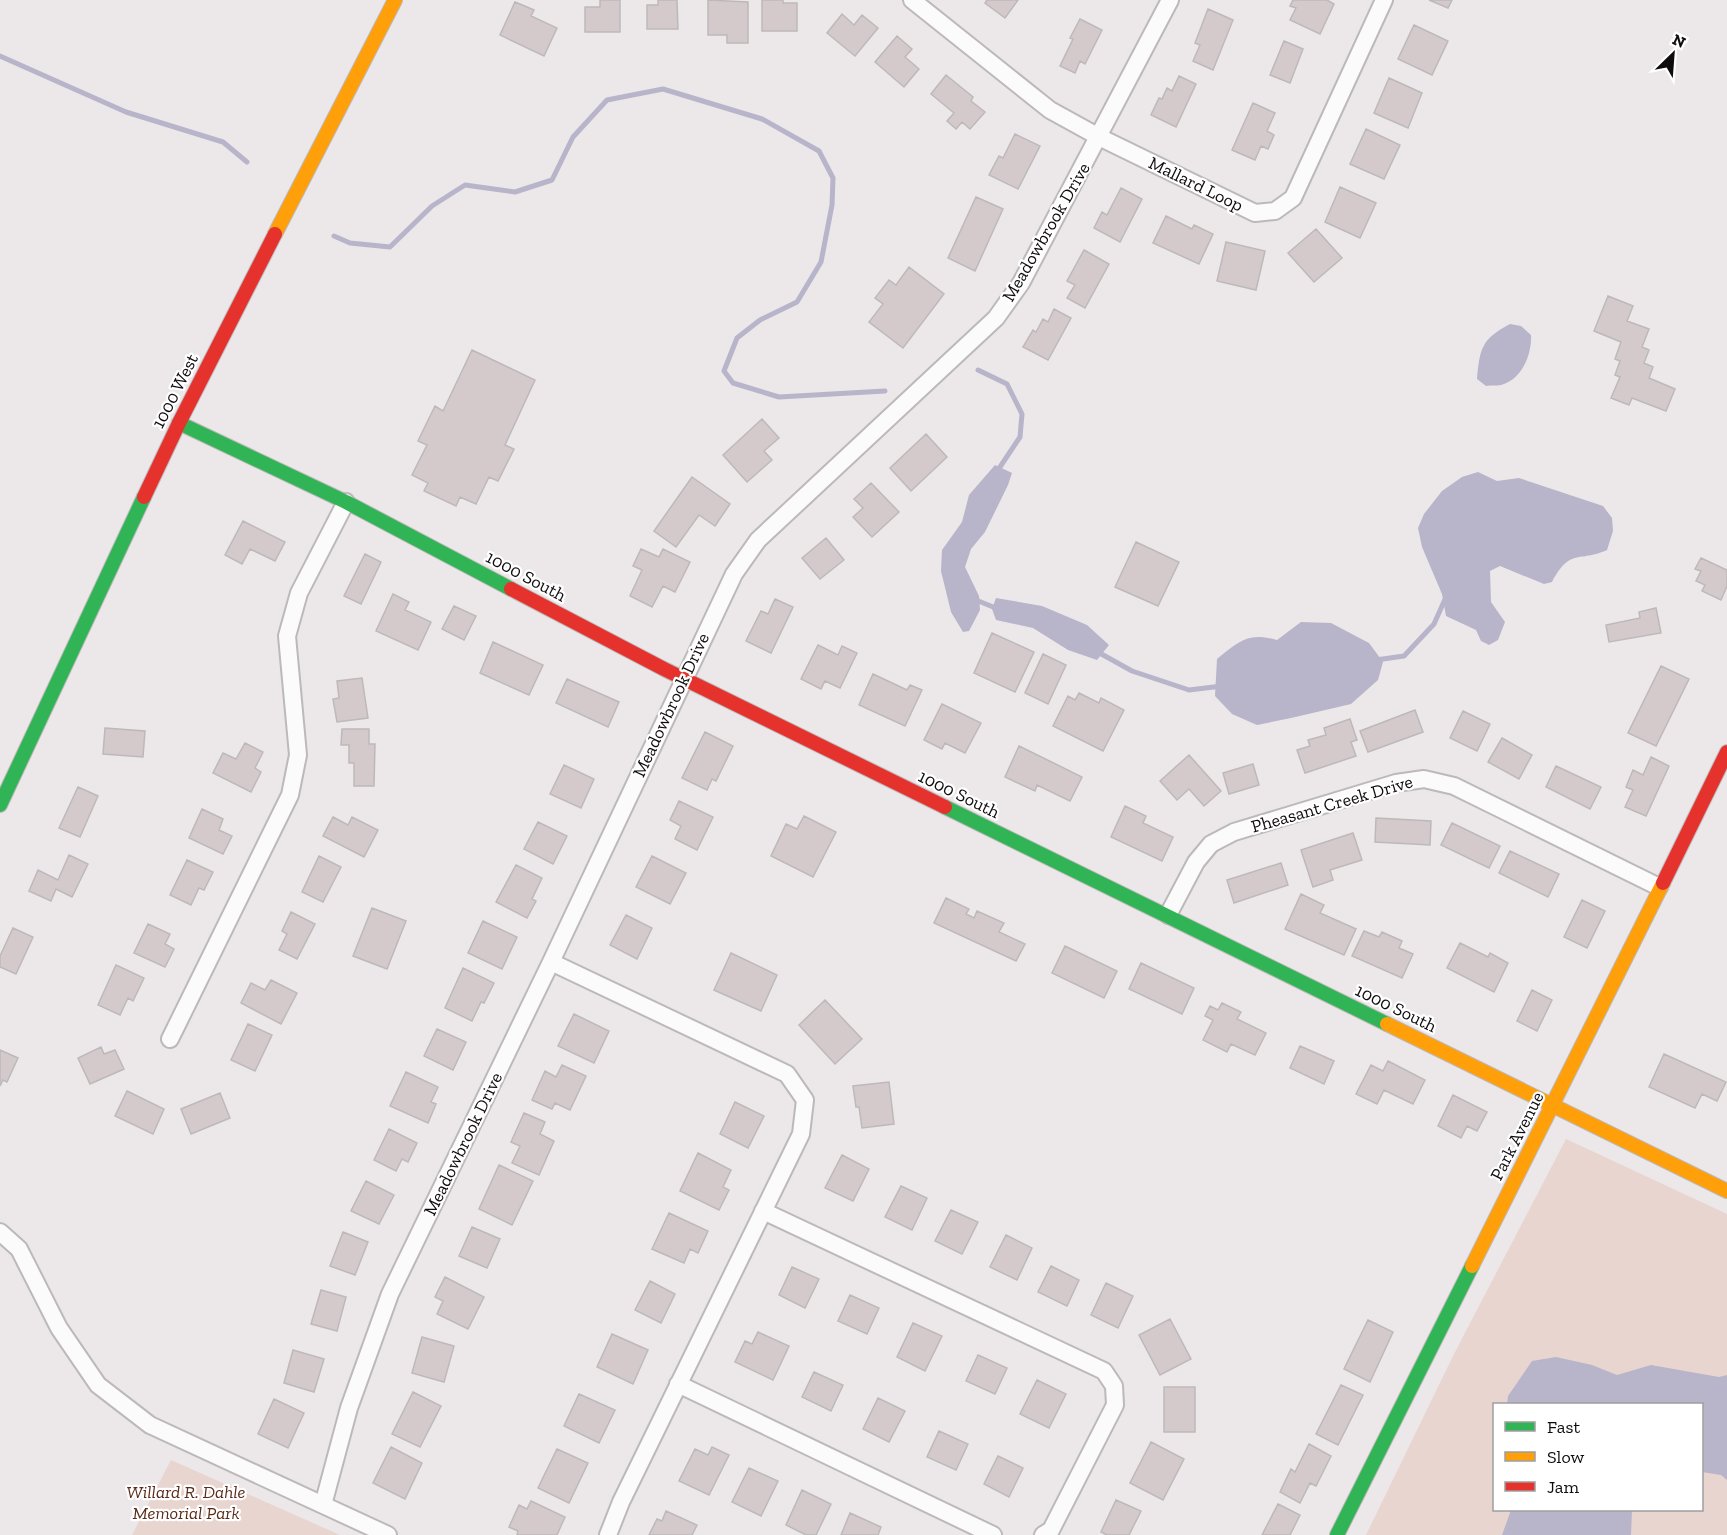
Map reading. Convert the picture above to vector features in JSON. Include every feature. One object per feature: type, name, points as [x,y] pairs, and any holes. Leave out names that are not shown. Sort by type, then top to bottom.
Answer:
[{"type":"street","name":"1000 West","points":[[0,805],[179,423],[394,0]]},
{"type":"street","name":"Meadowbrook Drive","points":[[323,1505],[349,1408],[390,1294],[551,962],[734,574],[758,540],[996,318],[1021,284],[1170,0]]},
{"type":"street","name":"Mallard Loop","points":[[922,3],[1050,110],[1099,137],[1255,213],[1275,211],[1293,198],[1384,0]]},
{"type":"street","name":"1000 South","points":[[179,423],[346,502],[683,679],[1727,1191]]},
{"type":"street","points":[[170,1039],[290,795],[298,755],[287,636],[299,593],[346,502]]},
{"type":"street","name":"Park Avenue","points":[[1337,1535],[1727,752]]},
{"type":"street","name":"Pheasant Creek Drive","points":[[1168,915],[1196,862],[1211,844],[1233,832],[1396,783],[1424,779],[1454,786],[1659,887]]},
{"type":"street","points":[[551,962],[787,1074],[805,1100],[801,1134],[621,1502],[608,1535]]},
{"type":"street","points":[[763,1211],[1104,1371],[1114,1386],[1115,1406],[1051,1530],[1043,1535]]},
{"type":"street","points":[[0,1232],[19,1249],[59,1328],[98,1385],[150,1425],[387,1535]]},
{"type":"street","points":[[678,1384],[993,1535]]},
{"type":"green space","points":[[1566,1139],[1727,1214],[1727,1535],[1366,1535],[1454,1354]]},
{"type":"green space","name":"Willard R. Dahle Memorial Park","points":[[171,1460],[340,1535],[132,1535]]},
{"type":"shaded area","points":[[1510,324],[1521,326],[1531,335],[1527,358],[1515,378],[1501,385],[1486,386],[1477,379],[1481,351],[1493,334]]},
{"type":"shaded area","points":[[995,465],[1012,473],[985,532],[971,549],[965,567],[979,596],[980,610],[969,631],[963,632],[951,612],[941,571],[942,550],[962,522],[969,495]]},
{"type":"shaded area","points":[[1478,472],[1497,481],[1519,478],[1603,506],[1612,518],[1613,531],[1607,550],[1570,560],[1552,582],[1544,584],[1500,566],[1490,571],[1491,602],[1505,622],[1498,640],[1489,645],[1481,641],[1476,630],[1446,616],[1442,594],[1422,547],[1418,528],[1424,514],[1442,491],[1462,477]]},
{"type":"shaded area","points":[[996,598],[1042,606],[1087,625],[1109,645],[1097,660],[1068,650],[1033,628],[996,620],[992,609]]},
{"type":"shaded area","points":[[1301,622],[1331,623],[1369,643],[1383,662],[1378,680],[1351,704],[1291,718],[1257,725],[1232,714],[1215,696],[1217,659],[1244,640],[1258,637],[1277,640]]},
{"type":"shaded area","points":[[1556,1357],[1592,1365],[1617,1375],[1651,1365],[1719,1377],[1727,1375],[1727,1480],[1721,1475],[1703,1472],[1703,1403],[1507,1403],[1508,1396],[1532,1361]]},
{"type":"shaded area","points":[[1511,1511],[1632,1511],[1631,1535],[1502,1535]]},
{"type":"building","points":[[600,0],[620,0],[620,32],[585,32],[585,7],[600,7]]},
{"type":"building","points":[[658,0],[677,0],[678,29],[647,29],[647,5],[658,5]]},
{"type":"building","points":[[708,0],[748,2],[748,43],[727,43],[727,35],[708,35]]},
{"type":"building","points":[[762,0],[797,3],[797,31],[762,31]]},
{"type":"building","points":[[987,0],[1018,0],[1005,18],[985,3]]},
{"type":"building","points":[[1293,0],[1327,0],[1334,4],[1320,34],[1290,20],[1296,8],[1290,6]]},
{"type":"building","points":[[1429,0],[1452,0],[1448,8]]},
{"type":"building","points":[[515,2],[534,10],[531,16],[557,28],[544,56],[500,35]]},
{"type":"building","points":[[1208,9],[1233,20],[1213,70],[1193,61],[1200,45],[1195,43]]},
{"type":"building","points":[[842,14],[854,25],[862,15],[878,28],[855,56],[827,33]]},
{"type":"building","points":[[1080,19],[1102,30],[1085,64],[1080,61],[1075,73],[1060,66]]},
{"type":"building","points":[[1414,25],[1448,41],[1432,75],[1398,59]]},
{"type":"building","points":[[897,36],[912,49],[905,57],[919,69],[904,87],[875,62]]},
{"type":"building","points":[[1284,41],[1303,49],[1290,83],[1270,75]]},
{"type":"building","points":[[946,75],[973,97],[971,101],[985,112],[970,129],[962,122],[956,129],[947,121],[954,113],[931,94]]},
{"type":"building","points":[[1179,76],[1196,84],[1176,127],[1151,115],[1159,98],[1162,99],[1167,88],[1172,91]]},
{"type":"building","points":[[1389,78],[1422,93],[1408,128],[1374,113]]},
{"type":"building","points":[[1253,103],[1275,113],[1267,131],[1274,135],[1268,149],[1261,146],[1255,160],[1232,150]]},
{"type":"building","points":[[1366,129],[1400,145],[1384,179],[1350,164]]},
{"type":"building","points":[[1015,134],[1040,146],[1018,189],[989,175],[999,156],[1003,158]]},
{"type":"building","points":[[1340,187],[1376,203],[1360,238],[1325,222]]},
{"type":"building","points":[[1121,188],[1142,199],[1120,242],[1094,228],[1102,212],[1107,215]]},
{"type":"building","points":[[976,197],[1003,209],[975,271],[948,258]]},
{"type":"building","points":[[1166,216],[1192,229],[1194,225],[1213,234],[1199,264],[1153,243]]},
{"type":"building","points":[[1316,229],[1342,258],[1314,282],[1288,253]]},
{"type":"building","points":[[1226,242],[1265,251],[1256,290],[1217,281]]},
{"type":"building","points":[[1084,250],[1109,264],[1085,308],[1067,298],[1075,285],[1067,281]]},
{"type":"building","points":[[909,267],[944,294],[903,348],[869,322],[883,304],[875,298],[889,280],[896,285]]},
{"type":"building","points":[[1608,296],[1633,306],[1627,321],[1649,329],[1642,347],[1649,350],[1644,363],[1653,367],[1649,378],[1675,389],[1666,411],[1632,398],[1629,405],[1611,398],[1620,377],[1615,375],[1620,361],[1615,359],[1621,342],[1594,331]]},
{"type":"building","points":[[1054,309],[1071,318],[1048,360],[1023,347],[1033,330],[1036,332],[1043,319],[1048,322]]},
{"type":"building","points":[[472,350],[535,380],[505,445],[514,449],[498,481],[489,477],[476,504],[460,497],[456,506],[424,491],[428,483],[412,475],[427,445],[418,441],[435,406],[443,411]]},
{"type":"building","points":[[762,419],[779,438],[764,451],[772,460],[747,482],[723,455]]},
{"type":"building","points":[[926,434],[947,457],[911,491],[890,468]]},
{"type":"building","points":[[692,477],[730,504],[715,526],[699,515],[676,547],[654,531]]},
{"type":"building","points":[[871,483],[899,512],[872,537],[853,517],[863,508],[854,499]]},
{"type":"building","points":[[243,521],[285,542],[275,561],[250,549],[242,564],[225,555]]},
{"type":"building","points":[[826,538],[844,560],[820,579],[802,558]]},
{"type":"building","points":[[1136,542],[1179,562],[1158,606],[1115,587]]},
{"type":"building","points":[[641,549],[659,557],[663,549],[690,562],[675,592],[663,586],[652,607],[630,596],[642,570],[633,566]]},
{"type":"building","points":[[365,554],[381,562],[361,604],[344,596]]},
{"type":"building","points":[[1701,558],[1727,570],[1727,586],[1721,600],[1702,591],[1705,585],[1696,581],[1701,571],[1695,569]]},
{"type":"building","points":[[393,594],[409,602],[405,610],[431,622],[418,650],[376,631]]},
{"type":"building","points":[[775,599],[793,607],[771,653],[746,641],[761,611],[768,614]]},
{"type":"building","points":[[454,606],[476,616],[464,640],[442,629]]},
{"type":"building","points":[[1656,608],[1661,633],[1609,642],[1606,625],[1640,618],[1639,612]]},
{"type":"building","points":[[992,633],[1034,652],[1015,692],[974,673]]},
{"type":"building","points":[[493,642],[543,665],[529,695],[480,673]]},
{"type":"building","points":[[818,645],[838,655],[842,646],[857,653],[840,688],[825,681],[821,689],[801,679]]},
{"type":"building","points":[[1043,654],[1066,665],[1048,704],[1025,693]]},
{"type":"building","points":[[1661,666],[1689,679],[1656,746],[1628,733]]},
{"type":"building","points":[[873,674],[907,690],[910,685],[922,690],[905,726],[859,705]]},
{"type":"building","points":[[362,678],[368,718],[337,722],[333,699],[339,698],[337,681]]},
{"type":"building","points":[[567,679],[619,702],[608,727],[556,703]]},
{"type":"building","points":[[1079,693],[1099,703],[1101,698],[1124,710],[1103,751],[1053,726],[1068,696],[1075,700]]},
{"type":"building","points":[[942,704],[981,723],[965,753],[945,743],[942,749],[924,740]]},
{"type":"building","points":[[1415,710],[1423,732],[1368,752],[1360,731]]},
{"type":"building","points":[[1463,711],[1490,724],[1477,751],[1450,738]]},
{"type":"building","points":[[1350,719],[1357,740],[1351,742],[1356,756],[1305,773],[1297,750],[1310,746],[1308,740],[1326,735],[1324,728]]},
{"type":"building","points":[[105,728],[145,731],[143,757],[103,754]]},
{"type":"building","points":[[342,729],[369,729],[369,744],[375,744],[374,786],[354,786],[354,763],[349,763],[349,745],[341,745]]},
{"type":"building","points":[[705,732],[733,746],[716,781],[712,779],[707,790],[682,778]]},
{"type":"building","points":[[1502,738],[1532,755],[1519,779],[1488,762]]},
{"type":"building","points":[[245,743],[263,752],[255,768],[261,772],[251,792],[213,773],[223,753],[236,759]]},
{"type":"building","points":[[1019,746],[1082,777],[1070,801],[1037,785],[1035,791],[1005,777]]},
{"type":"building","points":[[1189,755],[1221,791],[1204,806],[1189,789],[1177,800],[1160,781]]},
{"type":"building","points":[[1651,757],[1669,766],[1646,816],[1625,807],[1633,790],[1626,787],[1633,770],[1643,775]]},
{"type":"building","points":[[1253,764],[1259,785],[1229,794],[1223,773]]},
{"type":"building","points":[[564,765],[594,779],[581,808],[550,794]]},
{"type":"building","points":[[1556,766],[1601,787],[1590,809],[1546,787]]},
{"type":"building","points":[[78,787],[98,796],[80,837],[59,828]]},
{"type":"building","points":[[679,801],[713,817],[697,850],[675,839],[681,826],[670,820]]},
{"type":"building","points":[[1125,806],[1146,816],[1143,823],[1173,837],[1162,861],[1111,837]]},
{"type":"building","points":[[202,809],[223,819],[219,830],[232,836],[223,854],[189,838]]},
{"type":"building","points":[[804,816],[836,832],[813,877],[771,856],[786,824],[797,829]]},
{"type":"building","points":[[333,817],[348,825],[352,817],[378,830],[364,857],[323,836]]},
{"type":"building","points":[[1376,818],[1431,821],[1430,845],[1375,842]]},
{"type":"building","points":[[538,822],[567,836],[553,864],[524,849]]},
{"type":"building","points":[[1452,823],[1500,846],[1489,868],[1441,845]]},
{"type":"building","points":[[1353,833],[1362,860],[1330,870],[1333,880],[1313,887],[1301,850]]},
{"type":"building","points":[[1510,851],[1559,874],[1548,897],[1499,873]]},
{"type":"building","points":[[69,855],[88,864],[72,897],[56,889],[51,901],[29,891],[38,870],[58,880]]},
{"type":"building","points":[[319,856],[341,867],[323,902],[302,892]]},
{"type":"building","points":[[652,856],[686,873],[670,904],[636,887]]},
{"type":"building","points":[[187,860],[213,872],[204,890],[199,888],[191,905],[170,895]]},
{"type":"building","points":[[1281,863],[1288,885],[1234,903],[1227,880]]},
{"type":"building","points":[[516,865],[542,878],[532,899],[536,901],[527,918],[496,902]]},
{"type":"building","points":[[1301,894],[1324,905],[1320,913],[1356,929],[1344,955],[1285,929]]},
{"type":"building","points":[[946,898],[969,909],[966,914],[974,918],[977,911],[1004,923],[999,932],[1025,944],[1016,961],[934,923]]},
{"type":"building","points":[[1582,900],[1605,911],[1587,948],[1564,937]]},
{"type":"building","points":[[372,908],[406,921],[387,969],[353,956]]},
{"type":"building","points":[[291,912],[315,924],[297,959],[279,950],[287,934],[282,931]]},
{"type":"building","points":[[626,915],[652,928],[637,959],[610,945]]},
{"type":"building","points":[[483,921],[517,937],[502,969],[468,953]]},
{"type":"building","points":[[148,924],[170,934],[165,944],[174,949],[165,967],[134,953]]},
{"type":"building","points":[[13,928],[33,937],[16,974],[0,967],[0,956]]},
{"type":"building","points":[[1364,931],[1379,937],[1382,932],[1402,941],[1399,948],[1413,954],[1402,978],[1352,956]]},
{"type":"building","points":[[1460,943],[1488,957],[1490,953],[1508,963],[1494,992],[1447,968]]},
{"type":"building","points":[[1065,946],[1117,971],[1104,998],[1052,973]]},
{"type":"building","points":[[731,953],[777,975],[761,1011],[714,990]]},
{"type":"building","points":[[1141,963],[1194,988],[1182,1014],[1129,989]]},
{"type":"building","points":[[116,965],[144,978],[133,1001],[128,998],[120,1015],[98,1005]]},
{"type":"building","points":[[463,968],[494,983],[472,1021],[445,1008]]},
{"type":"building","points":[[271,980],[297,993],[281,1024],[241,1003],[251,983],[265,990]]},
{"type":"building","points":[[1532,990],[1552,1000],[1537,1031],[1517,1021]]},
{"type":"building","points":[[825,1000],[862,1039],[835,1064],[799,1025]]},
{"type":"building","points":[[1222,1003],[1241,1012],[1237,1019],[1266,1033],[1255,1055],[1231,1044],[1227,1052],[1203,1040],[1213,1020],[1205,1016],[1210,1006],[1218,1010]]},
{"type":"building","points":[[574,1014],[609,1031],[594,1063],[558,1046]]},
{"type":"building","points":[[248,1024],[272,1035],[255,1071],[231,1060]]},
{"type":"building","points":[[437,1029],[466,1042],[453,1070],[424,1056]]},
{"type":"building","points":[[1300,1046],[1334,1061],[1324,1084],[1290,1068]]},
{"type":"building","points":[[101,1047],[104,1054],[115,1050],[124,1069],[90,1084],[78,1058]]},
{"type":"building","points":[[0,1050],[18,1058],[7,1082],[3,1080],[0,1086]]},
{"type":"building","points":[[1664,1054],[1726,1082],[1717,1101],[1702,1094],[1695,1108],[1649,1087]]},
{"type":"building","points":[[1388,1061],[1425,1080],[1413,1104],[1384,1090],[1377,1104],[1356,1094],[1371,1065],[1383,1071]]},
{"type":"building","points":[[562,1065],[586,1076],[570,1110],[555,1103],[552,1109],[532,1100],[545,1071],[556,1077]]},
{"type":"building","points":[[406,1072],[438,1087],[431,1102],[436,1104],[428,1123],[390,1106]]},
{"type":"building","points":[[889,1082],[894,1124],[862,1128],[853,1086]]},
{"type":"building","points":[[127,1091],[164,1109],[153,1134],[115,1116]]},
{"type":"building","points":[[220,1093],[230,1118],[191,1134],[181,1109]]},
{"type":"building","points":[[1453,1095],[1487,1112],[1477,1131],[1467,1126],[1461,1138],[1438,1126]]},
{"type":"building","points":[[735,1102],[764,1116],[748,1148],[720,1134]]},
{"type":"building","points":[[524,1113],[545,1122],[540,1134],[554,1141],[539,1175],[512,1163],[520,1146],[511,1142]]},
{"type":"building","points":[[389,1129],[417,1143],[408,1162],[402,1159],[396,1171],[374,1160]]},
{"type":"building","points":[[698,1153],[731,1170],[723,1187],[729,1190],[719,1210],[680,1191]]},
{"type":"building","points":[[842,1155],[869,1169],[853,1201],[825,1188]]},
{"type":"building","points":[[499,1165],[533,1181],[512,1225],[479,1209]]},
{"type":"building","points":[[366,1181],[394,1195],[379,1224],[351,1211]]},
{"type":"building","points":[[901,1186],[927,1198],[912,1230],[885,1217]]},
{"type":"building","points":[[951,1210],[978,1222],[962,1254],[935,1241]]},
{"type":"building","points":[[669,1213],[708,1231],[698,1253],[690,1249],[684,1263],[652,1249]]},
{"type":"building","points":[[472,1227],[500,1239],[487,1268],[459,1256]]},
{"type":"building","points":[[343,1232],[368,1242],[355,1275],[330,1266]]},
{"type":"building","points":[[1006,1235],[1032,1248],[1017,1280],[990,1267]]},
{"type":"building","points":[[1051,1266],[1079,1280],[1067,1306],[1038,1292]]},
{"type":"building","points":[[792,1267],[819,1279],[805,1308],[779,1295]]},
{"type":"building","points":[[445,1277],[484,1297],[468,1329],[437,1314],[443,1301],[435,1297]]},
{"type":"building","points":[[650,1281],[675,1294],[661,1323],[635,1310]]},
{"type":"building","points":[[1106,1283],[1133,1296],[1118,1328],[1091,1315]]},
{"type":"building","points":[[321,1290],[346,1297],[337,1331],[311,1324]]},
{"type":"building","points":[[850,1295],[879,1308],[867,1334],[838,1321]]},
{"type":"building","points":[[1170,1319],[1191,1359],[1160,1375],[1139,1335]]},
{"type":"building","points":[[1368,1320],[1393,1332],[1370,1382],[1344,1369]]},
{"type":"building","points":[[913,1323],[942,1336],[925,1371],[897,1357]]},
{"type":"building","points":[[758,1332],[789,1346],[773,1380],[735,1362],[745,1341],[752,1344]]},
{"type":"building","points":[[612,1334],[648,1350],[633,1384],[597,1367]]},
{"type":"building","points":[[422,1337],[454,1346],[444,1382],[412,1373]]},
{"type":"building","points":[[293,1350],[324,1359],[314,1392],[284,1383]]},
{"type":"building","points":[[978,1355],[1007,1368],[995,1394],[966,1381]]},
{"type":"building","points":[[814,1372],[843,1385],[831,1411],[802,1397]]},
{"type":"building","points":[[1037,1380],[1066,1394],[1049,1428],[1020,1414]]},
{"type":"building","points":[[1341,1385],[1363,1395],[1338,1445],[1316,1434]]},
{"type":"building","points":[[1164,1387],[1195,1387],[1195,1432],[1164,1432]]},
{"type":"building","points":[[413,1392],[441,1406],[420,1447],[392,1434]]},
{"type":"building","points":[[579,1394],[615,1410],[599,1443],[564,1426]]},
{"type":"building","points":[[878,1398],[905,1411],[889,1442],[863,1429]]},
{"type":"building","points":[[274,1399],[304,1413],[288,1448],[258,1434]]},
{"type":"building","points":[[939,1431],[968,1444],[956,1470],[927,1457]]},
{"type":"building","points":[[1151,1442],[1184,1459],[1163,1500],[1130,1483]]},
{"type":"building","points":[[1309,1444],[1331,1456],[1316,1486],[1310,1483],[1300,1503],[1280,1492],[1291,1469],[1295,1472]]},
{"type":"building","points":[[391,1447],[422,1463],[405,1499],[373,1483]]},
{"type":"building","points":[[712,1447],[729,1455],[709,1495],[679,1481],[695,1449],[708,1455]]},
{"type":"building","points":[[557,1449],[588,1463],[569,1503],[538,1488]]},
{"type":"building","points":[[998,1456],[1023,1468],[1009,1497],[984,1484]]},
{"type":"building","points":[[749,1468],[778,1481],[761,1516],[732,1502]]},
{"type":"building","points":[[802,1490],[831,1504],[816,1535],[806,1535],[786,1525]]},
{"type":"building","points":[[1116,1500],[1141,1511],[1129,1535],[1107,1535],[1101,1532]]},
{"type":"building","points":[[531,1501],[565,1517],[557,1535],[517,1535],[518,1531],[509,1527],[519,1505],[527,1509]]},
{"type":"building","points":[[1278,1504],[1300,1515],[1290,1535],[1262,1535]]},
{"type":"building","points":[[666,1511],[697,1525],[692,1535],[649,1535],[657,1519],[662,1521]]},
{"type":"building","points":[[850,1513],[881,1527],[878,1535],[841,1535]]},
{"type":"waterway","points":[[0,56],[126,112],[223,142],[247,162]]},
{"type":"waterway","points":[[334,236],[350,243],[390,247],[432,206],[465,185],[515,192],[552,180],[573,137],[607,100],[663,89],[762,119],[819,151],[833,178],[832,205],[821,262],[797,302],[760,320],[737,338],[724,371],[733,383],[779,397],[885,391]]},
{"type":"waterway","points":[[978,370],[1007,384],[1022,414],[1020,437],[996,473]]},
{"type":"waterway","points":[[1376,660],[1404,656],[1434,624],[1446,597]]},
{"type":"waterway","points":[[976,600],[998,609]]},
{"type":"waterway","points":[[1096,651],[1132,671],[1189,690],[1222,686]]},
{"type":"traffic: fast","points":[[179,423],[346,502],[511,589]]},
{"type":"traffic: fast","points":[[0,805],[144,497]]},
{"type":"traffic: fast","points":[[945,807],[1387,1024]]},
{"type":"traffic: fast","points":[[1337,1535],[1472,1266]]},
{"type":"traffic: slow","points":[[275,234],[395,0]]},
{"type":"traffic: slow","points":[[1472,1266],[1663,883]]},
{"type":"traffic: slow","points":[[1387,1024],[1727,1191]]},
{"type":"traffic: jam","points":[[144,497],[275,234]]},
{"type":"traffic: jam","points":[[511,589],[664,669],[945,807]]},
{"type":"traffic: jam","points":[[1663,883],[1727,752]]}]
